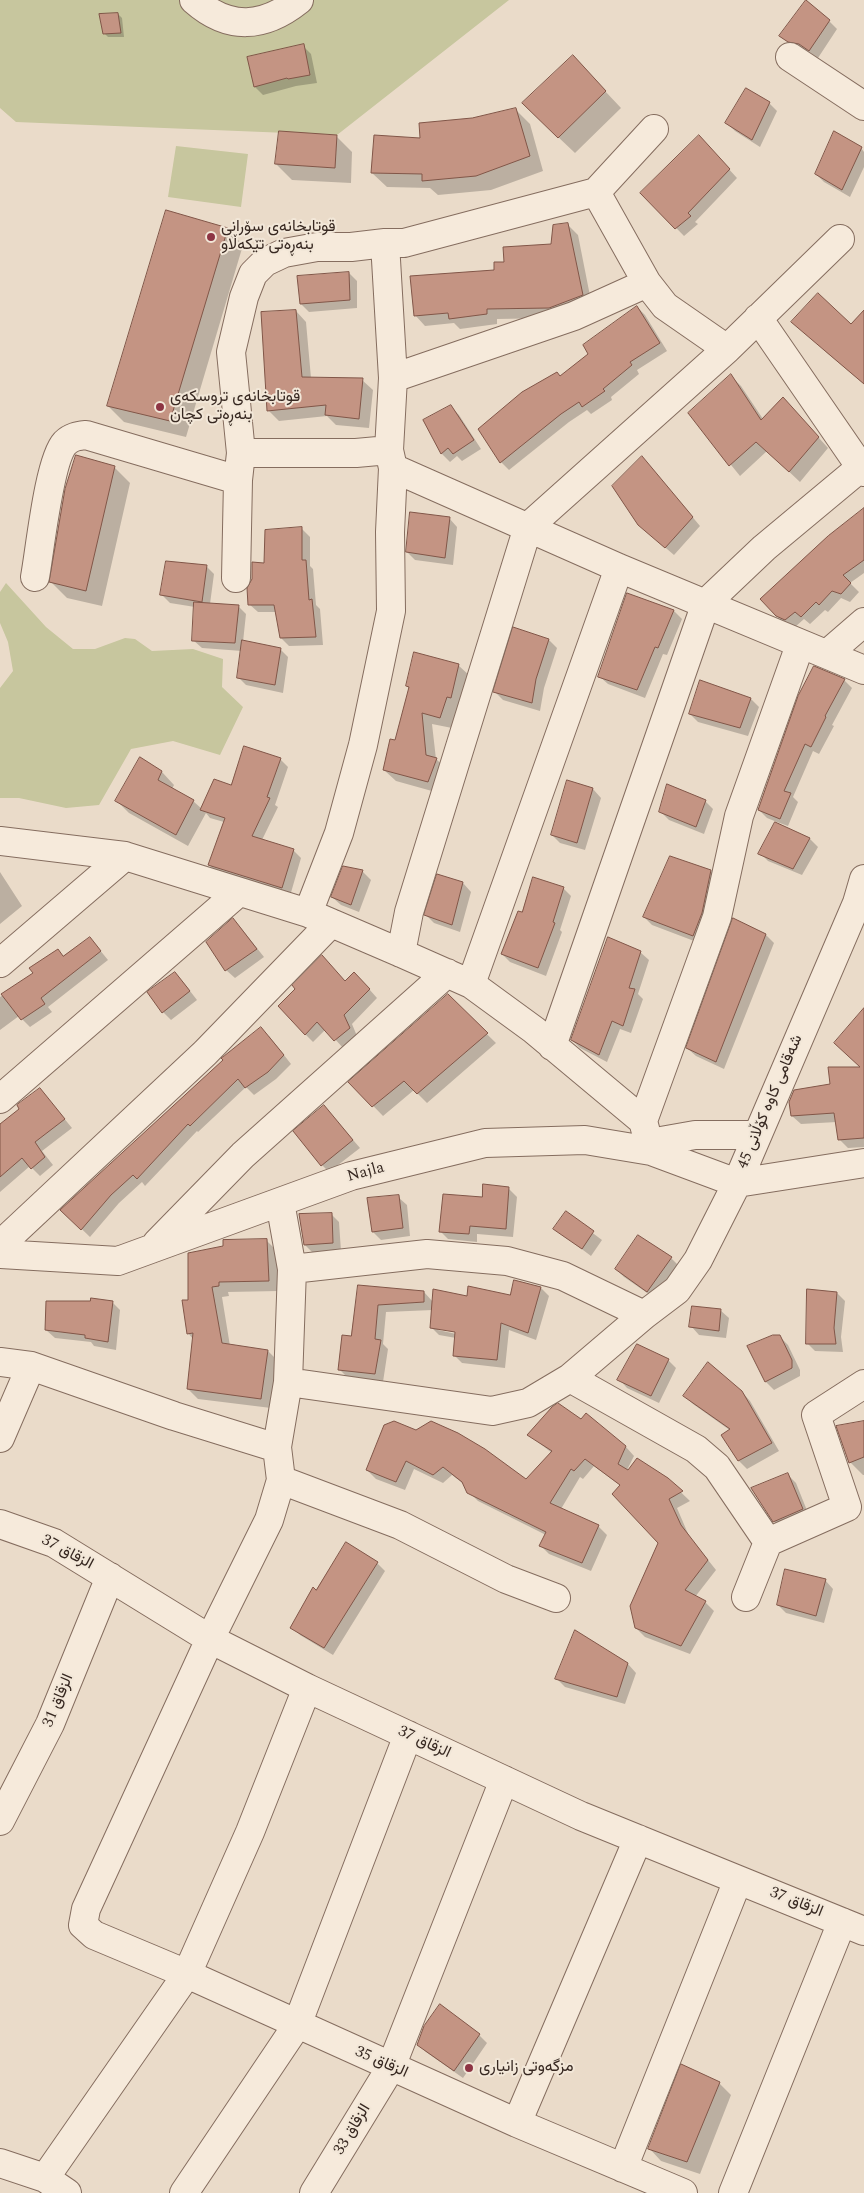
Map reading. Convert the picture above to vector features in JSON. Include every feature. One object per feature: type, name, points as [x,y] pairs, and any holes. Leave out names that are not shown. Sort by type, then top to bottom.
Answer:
[{"type":"street","points":[[194,0],[222,18],[246,24],[273,17],[299,0]]},
{"type":"street","points":[[790,57],[864,106]]},
{"type":"street","points":[[236,578],[238,480],[241,453],[231,352],[244,297],[253,274],[265,262],[284,252],[317,247],[352,247],[404,243],[596,192],[654,129]]},
{"type":"street","points":[[596,192],[647,283],[665,306],[727,349]]},
{"type":"street","points":[[401,953],[409,912],[528,527],[727,349],[840,239]]},
{"type":"street","points":[[0,1245],[205,1053],[320,918],[363,745],[391,611],[390,532],[393,378],[386,243]]},
{"type":"street","points":[[393,378],[574,316],[647,283]]},
{"type":"street","points":[[552,1046],[706,603],[764,548],[862,470],[758,318]]},
{"type":"street","points":[[35,577],[54,467],[65,444],[75,436],[86,435],[238,480]]},
{"type":"street","points":[[241,453],[356,453],[391,459],[528,527],[619,568],[706,603],[800,645],[864,670]]},
{"type":"street","points":[[151,1249],[243,1155],[459,979],[619,568]]},
{"type":"street","points":[[827,654],[864,622]]},
{"type":"street","points":[[651,1151],[643,1121],[717,917],[739,816],[800,645]]},
{"type":"street","points":[[1,841],[125,856],[320,918],[401,953],[459,979],[534,1030],[643,1121]]},
{"type":"street","points":[[0,963],[125,856]]},
{"type":"street","points":[[0,1099],[239,892]]},
{"type":"street","name":"شەقامی کاوە کۆڵانی 45","points":[[737,1184],[756,1135],[862,897]]},
{"type":"street","points":[[651,1151],[661,1141],[695,1136],[756,1135]]},
{"type":"street","name":"Najla","points":[[0,1254],[118,1260],[351,1176],[485,1143],[585,1140],[651,1151],[737,1184]]},
{"type":"street","name":"شەقامی کاوە کۆڵانی 45","points":[[737,1184],[864,1163]]},
{"type":"street","points":[[288,1382],[492,1411],[528,1403],[570,1378],[644,1315],[677,1290],[698,1260],[737,1184]]},
{"type":"street","points":[[210,1639],[269,1520],[281,1480],[277,1448],[288,1382],[292,1269],[280,1202]]},
{"type":"street","points":[[292,1269],[427,1254],[507,1261],[563,1276],[644,1315]]},
{"type":"street","points":[[0,1362],[31,1366],[174,1416],[277,1448]]},
{"type":"street","points":[[0,1438],[31,1366]]},
{"type":"street","points":[[570,1378],[696,1448],[717,1467],[768,1542]]},
{"type":"street","points":[[746,1597],[768,1542],[847,1507],[806,1414],[864,1384]]},
{"type":"street","points":[[281,1480],[400,1525],[506,1579],[556,1598]]},
{"type":"street","name":"الزقاق 37","points":[[0,1524],[54,1543],[210,1639],[307,1688],[582,1816],[853,1926]]},
{"type":"street","name":"الزقاق 31","points":[[0,1821],[50,1724],[110,1577]]},
{"type":"street","name":"الزقاق 35","points":[[210,1639],[86,1909],[83,1925],[94,1935],[186,1974],[297,2026],[683,2193]]},
{"type":"street","points":[[45,2178],[186,1974],[250,1832],[307,1688]]},
{"type":"street","points":[[184,2193],[297,2026],[408,1735]]},
{"type":"street","name":"الزقاق 33","points":[[314,2193],[391,2067],[504,1780]]},
{"type":"street","points":[[517,2122],[638,1840]]},
{"type":"street","points":[[623,2168],[738,1880]]},
{"type":"street","points":[[733,2193],[853,1926]]},
{"type":"street","points":[[0,2163],[45,2178],[67,2193]]},
{"type":"green space","points":[[0,0],[509,0],[337,135],[16,122],[0,108]]},
{"type":"green space","points":[[176,146],[248,154],[241,207],[168,197]]},
{"type":"green space","points":[[6,583],[46,627],[73,649],[95,649],[125,638],[135,639],[152,651],[193,649],[223,659],[222,687],[243,707],[220,755],[173,741],[131,749],[99,805],[66,808],[19,798],[0,798],[0,688],[13,671],[8,642],[0,623],[0,592]]},
{"type":"building","points":[[806,0],[830,20],[809,51],[799,44],[788,42],[779,36]]},
{"type":"building","points":[[118,13],[121,33],[103,34],[99,14]]},
{"type":"building","points":[[304,44],[310,75],[287,78],[254,87],[247,57]]},
{"type":"building","points":[[573,55],[606,91],[558,138],[522,103]]},
{"type":"building","points":[[746,88],[770,102],[752,140],[725,123]]},
{"type":"building","points":[[516,108],[530,156],[476,176],[422,181],[422,174],[371,173],[374,135],[420,138],[419,123],[472,118]]},
{"type":"building","points":[[279,131],[337,135],[335,168],[275,164]]},
{"type":"building","points":[[834,131],[862,147],[842,190],[815,174]]},
{"type":"building","points":[[699,135],[730,169],[688,213],[691,216],[675,229],[640,193]]},
{"type":"building","points":[[166,210],[228,228],[170,421],[107,406]]},
{"type":"building","points":[[568,223],[583,295],[549,308],[487,309],[487,314],[449,319],[448,313],[414,316],[410,276],[494,270],[494,262],[504,262],[503,247],[551,244],[553,225]]},
{"type":"building","points":[[349,272],[350,300],[300,304],[297,276]]},
{"type":"building","points":[[818,293],[851,324],[864,310],[864,384],[791,322]]},
{"type":"building","points":[[637,306],[660,343],[630,362],[632,365],[603,389],[605,391],[582,407],[579,402],[561,414],[500,463],[478,429],[522,392],[557,372],[560,376],[588,354],[583,345]]},
{"type":"building","points":[[296,310],[302,377],[363,378],[359,419],[325,415],[326,405],[267,411],[261,312]]},
{"type":"building","points":[[731,374],[761,420],[783,397],[819,437],[789,472],[756,442],[729,466],[688,413]]},
{"type":"building","points":[[451,405],[474,440],[453,454],[448,448],[441,454],[423,420]]},
{"type":"building","points":[[76,455],[115,466],[86,591],[49,582],[65,489]]},
{"type":"building","points":[[642,456],[693,517],[665,548],[638,525],[612,486]]},
{"type":"building","points":[[864,508],[864,560],[843,575],[851,583],[841,594],[832,591],[819,605],[816,602],[801,617],[795,612],[785,620],[776,616],[760,599],[828,536]]},
{"type":"building","points":[[410,512],[450,517],[445,558],[406,552]]},
{"type":"building","points":[[302,527],[302,560],[306,560],[309,600],[312,599],[316,637],[280,638],[274,605],[248,605],[247,588],[252,579],[252,562],[264,563],[265,530]]},
{"type":"building","points":[[166,561],[207,565],[202,602],[160,595]]},
{"type":"building","points":[[627,593],[674,610],[658,648],[655,647],[637,690],[598,677]]},
{"type":"building","points":[[194,602],[239,605],[235,643],[192,641]]},
{"type":"building","points":[[513,627],[549,639],[536,679],[532,703],[493,692]]},
{"type":"building","points":[[242,640],[281,648],[275,685],[237,678]]},
{"type":"building","points":[[414,652],[459,664],[451,698],[447,697],[440,718],[422,713],[426,755],[437,758],[428,782],[383,770],[390,739],[395,740],[409,687],[406,686]]},
{"type":"building","points":[[814,666],[845,679],[811,747],[805,744],[784,791],[791,793],[780,819],[758,810],[798,696]]},
{"type":"building","points":[[700,680],[751,698],[740,728],[689,714]]},
{"type":"building","points":[[244,746],[281,758],[267,797],[270,798],[252,836],[294,849],[282,888],[208,865],[225,818],[200,810],[214,779],[231,785]]},
{"type":"building","points":[[140,757],[162,771],[158,780],[194,800],[176,835],[115,801]]},
{"type":"building","points":[[567,780],[593,788],[577,843],[551,835]]},
{"type":"building","points":[[667,784],[706,800],[696,827],[659,812]]},
{"type":"building","points":[[775,822],[810,838],[793,869],[758,854]]},
{"type":"building","points":[[670,856],[711,870],[702,913],[693,936],[643,917]]},
{"type":"building","points":[[343,866],[363,870],[351,905],[331,897]]},
{"type":"building","points":[[437,874],[463,882],[452,925],[424,915]]},
{"type":"building","points":[[533,877],[564,887],[553,922],[555,923],[538,968],[501,954],[518,911],[522,912]]},
{"type":"building","points":[[233,918],[257,949],[225,971],[206,942]]},
{"type":"building","points":[[733,918],[766,934],[716,1062],[686,1048]]},
{"type":"building","points":[[90,937],[101,951],[41,998],[45,1004],[21,1020],[1,994],[33,973],[29,968],[58,949],[63,956]]},
{"type":"building","points":[[608,937],[641,951],[629,988],[635,989],[623,1026],[612,1021],[599,1055],[571,1040]]},
{"type":"building","points":[[322,955],[345,981],[354,972],[370,989],[344,1015],[350,1028],[334,1041],[317,1022],[305,1035],[278,1006],[295,989],[292,985]]},
{"type":"building","points":[[175,972],[190,991],[162,1013],[147,992]]},
{"type":"building","points":[[448,994],[488,1033],[417,1094],[404,1081],[372,1107],[348,1082]]},
{"type":"building","points":[[864,1008],[864,1138],[838,1140],[834,1113],[791,1116],[789,1102],[794,1090],[830,1084],[828,1067],[860,1067],[834,1043]]},
{"type":"building","points":[[261,1027],[284,1055],[268,1072],[245,1088],[238,1079],[190,1126],[188,1124],[137,1179],[133,1175],[111,1195],[81,1230],[60,1210],[223,1060],[221,1058]]},
{"type":"building","points":[[40,1088],[65,1119],[35,1142],[45,1157],[31,1169],[22,1158],[0,1177],[0,1124],[19,1109],[17,1105]]},
{"type":"building","points":[[324,1105],[353,1140],[321,1166],[293,1131]]},
{"type":"building","points":[[483,1184],[509,1187],[506,1229],[470,1226],[469,1234],[439,1232],[443,1194],[482,1197]]},
{"type":"building","points":[[399,1195],[403,1228],[372,1232],[367,1198]]},
{"type":"building","points":[[566,1211],[594,1231],[582,1249],[553,1229]]},
{"type":"building","points":[[332,1213],[333,1243],[304,1245],[299,1214]]},
{"type":"building","points":[[638,1235],[672,1257],[647,1292],[615,1269]]},
{"type":"building","points":[[267,1239],[269,1281],[219,1282],[219,1286],[212,1287],[222,1343],[268,1350],[261,1399],[187,1389],[193,1333],[187,1334],[182,1300],[188,1300],[188,1253],[223,1246],[223,1240]]},
{"type":"building","points":[[514,1280],[541,1287],[528,1333],[501,1323],[497,1360],[453,1356],[455,1332],[430,1328],[433,1289],[467,1296],[468,1286],[510,1295]]},
{"type":"building","points":[[358,1285],[424,1291],[424,1302],[378,1305],[375,1339],[381,1340],[375,1374],[338,1370],[342,1335],[351,1336]]},
{"type":"building","points":[[807,1289],[837,1292],[834,1328],[836,1344],[806,1344]]},
{"type":"building","points":[[91,1298],[113,1301],[108,1342],[85,1338],[85,1335],[45,1330],[46,1301],[90,1301]]},
{"type":"building","points":[[692,1306],[721,1309],[719,1331],[689,1327]]},
{"type":"building","points":[[773,1335],[780,1335],[792,1360],[792,1368],[765,1382],[747,1346]]},
{"type":"building","points":[[637,1344],[669,1359],[651,1396],[617,1380]]},
{"type":"building","points":[[708,1362],[742,1391],[772,1443],[738,1461],[721,1435],[730,1429],[683,1396]]},
{"type":"building","points":[[558,1403],[581,1419],[586,1413],[626,1446],[618,1464],[628,1470],[637,1458],[668,1478],[683,1491],[669,1499],[681,1525],[708,1560],[685,1590],[706,1601],[681,1646],[635,1628],[630,1606],[658,1543],[612,1494],[620,1485],[585,1459],[574,1471],[571,1469],[550,1503],[599,1525],[582,1563],[539,1546],[546,1532],[467,1493],[462,1482],[443,1467],[433,1475],[406,1461],[396,1482],[366,1470],[384,1425],[394,1421],[416,1430],[431,1421],[458,1433],[485,1449],[526,1479],[552,1451],[527,1435],[552,1407]]},
{"type":"building","points":[[864,1421],[864,1457],[849,1463],[836,1426]]},
{"type":"building","points":[[788,1473],[803,1509],[773,1522],[751,1488]]},
{"type":"building","points":[[346,1542],[378,1562],[324,1648],[290,1628],[313,1587],[316,1590]]},
{"type":"building","points":[[785,1569],[826,1579],[816,1616],[777,1605]]},
{"type":"building","points":[[575,1630],[628,1663],[617,1697],[555,1679]]},
{"type":"building","points":[[440,2004],[480,2034],[454,2071],[417,2045],[424,2026]]},
{"type":"building","points":[[681,2064],[720,2082],[687,2162],[648,2149]]},
{"type":"place","name":"قوتابخانەی سۆرانی بنەڕەتی تێکەڵاو","points":[[211,237]]},
{"type":"place","name":"قوتابخانەی تروسکەی بنەڕەتی کچان","points":[[160,407]]},
{"type":"place","name":"مزگەوتی زانیاری","points":[[469,2068]]}]
